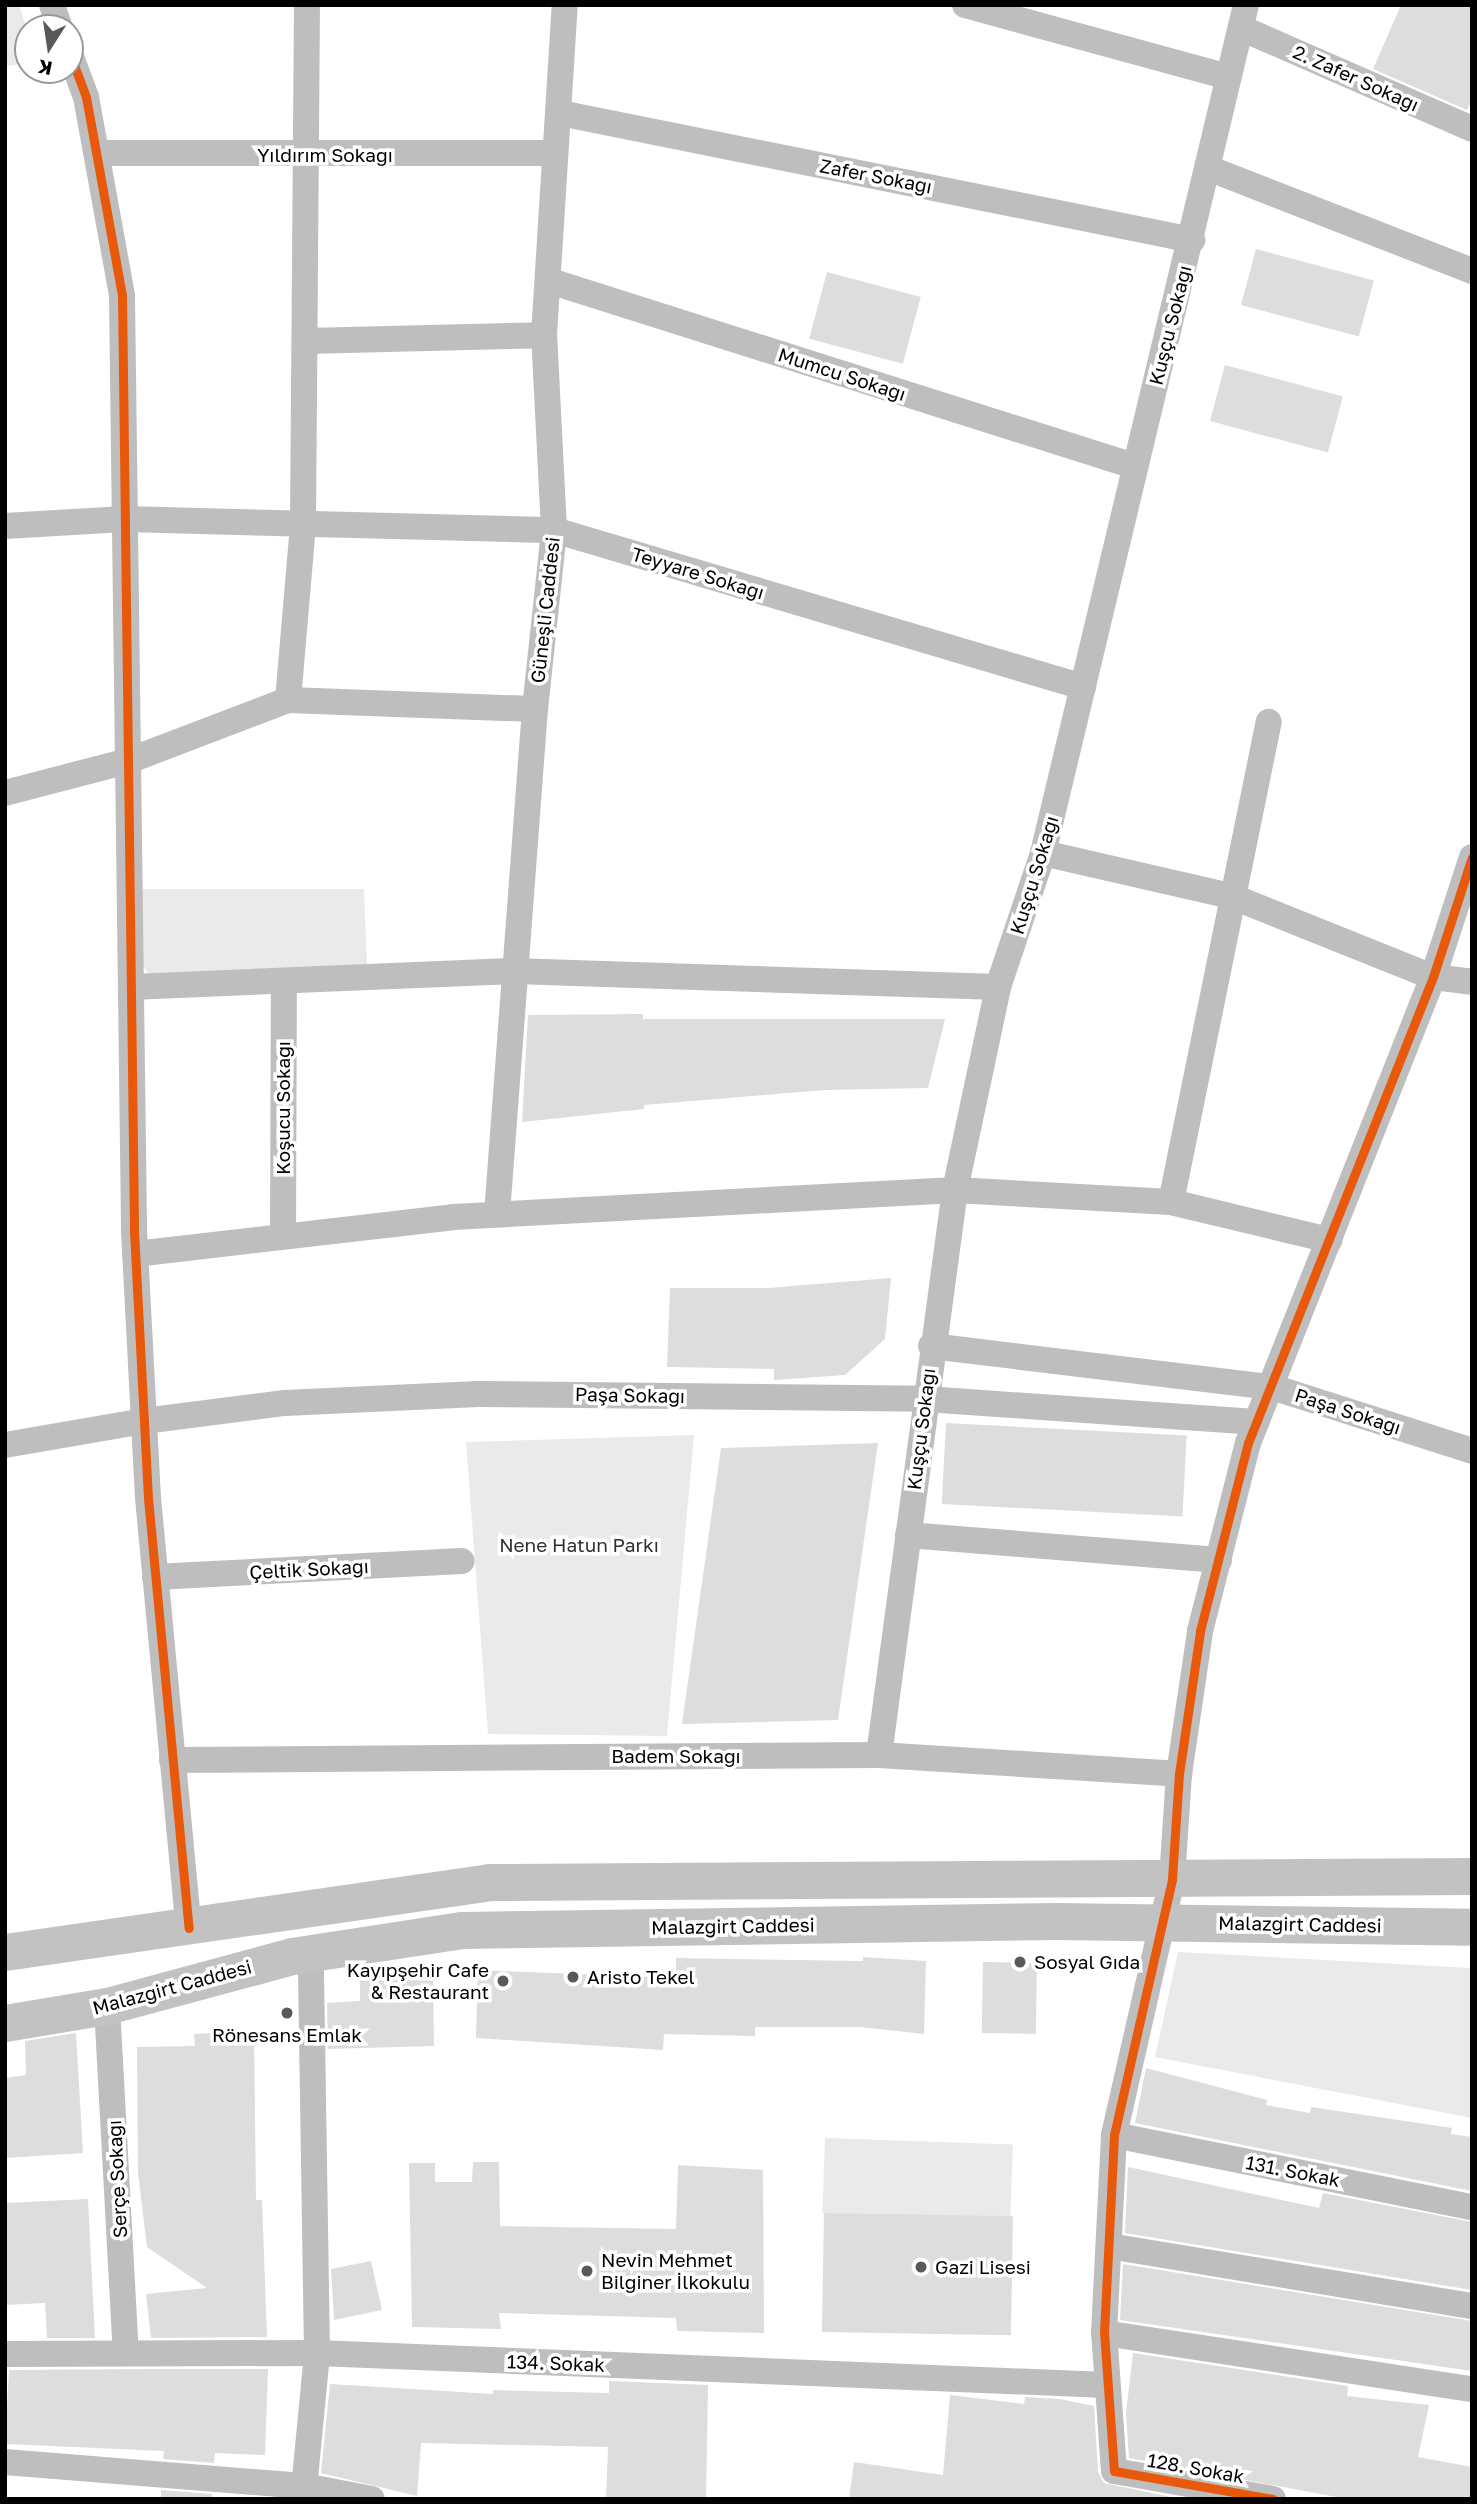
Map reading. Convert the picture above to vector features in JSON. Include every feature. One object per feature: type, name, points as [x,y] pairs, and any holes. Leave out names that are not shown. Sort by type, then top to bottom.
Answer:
[{"type":"main road","points":[[5,1952],[189,1928],[491,1882],[1472,1876]]},
{"type":"main road","name":"Malazgirt Caddesi","points":[[5,2023],[107,2006],[311,1953],[461,1930],[1164,1922],[1472,1927]]},
{"type":"street","points":[[288,700],[303,524],[307,5]]},
{"type":"street","name":"Güneşli Caddesi","points":[[497,1214],[513,971],[535,709],[554,530],[544,335],[550,281],[552,153],[560,113],[565,5]]},
{"type":"street","points":[[965,5],[1228,77]]},
{"type":"street","name":"Kuşçu Sokağı","points":[[879,1755],[931,1346],[955,1190],[998,987],[1043,853],[1134,466],[1192,240],[1243,16]]},
{"type":"street","name":"2. Zafer Sokağı","points":[[1243,16],[1472,129]]},
{"type":"street","points":[[81,84],[97,153],[122,296],[135,1254],[155,1577],[189,1928]]},
{"type":"street","name":"Zafer Sokağı","points":[[560,113],[1192,240]]},
{"type":"street","name":"Yıldırım Sokağı","points":[[97,153],[305,156],[552,153]]},
{"type":"street","points":[[1208,169],[1472,271]]},
{"type":"street","name":"Mumcu Sokağı","points":[[550,281],[1134,466]]},
{"type":"street","points":[[306,341],[544,335]]},
{"type":"street","name":"Teyyare Sokağı","points":[[5,526],[124,519],[554,530],[1083,687]]},
{"type":"street","points":[[5,793],[128,761],[288,700],[535,709]]},
{"type":"street","points":[[1171,1202],[1231,896],[1269,722]]},
{"type":"street","points":[[1043,853],[1231,896],[1433,977],[1472,982]]},
{"type":"street","points":[[1107,2385],[1104,2333],[1114,2135],[1172,1879],[1179,1774],[1200,1631],[1256,1422],[1433,977],[1472,858]]},
{"type":"street","points":[[131,987],[513,971],[998,987]]},
{"type":"street","name":"Koşucu Sokağı","points":[[282,1235],[284,982]]},
{"type":"street","points":[[135,1254],[282,1235],[497,1214],[955,1190],[1171,1202],[1329,1240]]},
{"type":"street","name":"Paşa Sokağı","points":[[931,1346],[1272,1387],[1472,1451]]},
{"type":"street","name":"Paşa Sokağı","points":[[5,1445],[144,1421],[285,1403],[478,1394],[926,1399],[1256,1422]]},
{"type":"street","points":[[908,1535],[1219,1560]]},
{"type":"street","name":"Çeltik Sokağı","points":[[155,1577],[462,1561]]},
{"type":"street","name":"Badem Sokağı","points":[[172,1760],[879,1755],[1179,1774]]},
{"type":"street","points":[[304,2492],[317,2353],[311,1953]]},
{"type":"street","name":"Serçe Sokağı","points":[[107,2006],[127,2352]]},
{"type":"street","name":"131. Sokak","points":[[1114,2135],[1472,2207]]},
{"type":"street","points":[[1109,2246],[1472,2306]]},
{"type":"street","points":[[1104,2333],[1472,2389]]},
{"type":"street","name":"134. Sokak","points":[[5,2354],[317,2353],[1107,2385]]},
{"type":"street","name":"128. Sokak","points":[[1107,2385],[1114,2471],[1273,2499]]},
{"type":"street","points":[[5,2462],[372,2499]]},
{"type":"green space","points":[[5,5],[19,5],[22,14],[14,14],[14,65],[5,66]]},
{"type":"green space","points":[[141,889],[364,889],[367,966],[149,975],[142,965]]},
{"type":"green space","name":"Nene Hatun Parkı","points":[[694,1435],[667,1736],[488,1734],[466,1442]]},
{"type":"green space","points":[[1178,1952],[1472,1968],[1472,2118],[1155,2057]]},
{"type":"green space","points":[[825,2138],[1013,2145],[1010,2220],[822,2213]]},
{"type":"building","points":[[1401,5],[1472,5],[1472,100],[1467,110],[1373,69]]},
{"type":"building","points":[[1256,249],[1374,281],[1359,337],[1241,305]]},
{"type":"building","points":[[827,272],[921,297],[903,364],[809,339]]},
{"type":"building","points":[[1225,365],[1343,397],[1328,453],[1210,421]]},
{"type":"building","points":[[643,1014],[643,1019],[945,1019],[928,1088],[824,1090],[644,1105],[644,1109],[522,1122],[528,1015]]},
{"type":"building","points":[[891,1278],[885,1339],[845,1375],[774,1380],[774,1369],[667,1367],[670,1288],[768,1288]]},
{"type":"building","points":[[946,1423],[1187,1436],[1182,1517],[942,1504]]},
{"type":"building","points":[[878,1443],[838,1720],[682,1724],[721,1448]]},
{"type":"building","points":[[863,1957],[926,1961],[924,2034],[860,2027],[755,2027],[755,2036],[664,2034],[663,2050],[476,2038],[478,1970],[676,1978],[676,1958],[863,1961]]},
{"type":"building","points":[[983,1962],[1037,1963],[1036,2034],[982,2033]]},
{"type":"building","points":[[433,1973],[434,2046],[328,2049],[327,2003],[360,2001],[360,1974]]},
{"type":"building","points":[[254,2031],[256,2200],[262,2200],[267,2337],[151,2338],[146,2294],[207,2288],[147,2247],[138,2173],[137,2047],[195,2046],[194,2034]]},
{"type":"building","points":[[76,2033],[83,2153],[5,2158],[5,2078],[26,2075],[25,2041]]},
{"type":"building","points":[[1146,2068],[1267,2100],[1266,2105],[1310,2113],[1311,2107],[1452,2128],[1451,2134],[1472,2137],[1472,2191],[1135,2123]]},
{"type":"building","name":"Nevin Mehmet Bilginer İlkokulu","points":[[473,2162],[499,2162],[500,2226],[676,2229],[678,2165],[763,2170],[764,2333],[677,2331],[676,2318],[499,2313],[501,2329],[412,2327],[409,2163],[435,2163],[435,2182],[472,2182]]},
{"type":"building","points":[[1128,2167],[1319,2208],[1323,2193],[1472,2222],[1472,2290],[1125,2233]]},
{"type":"building","points":[[88,2199],[95,2338],[47,2338],[45,2303],[5,2305],[5,2203]]},
{"type":"building","points":[[824,2213],[1013,2216],[1011,2335],[822,2332]]},
{"type":"building","points":[[371,2261],[382,2310],[334,2320],[331,2269]]},
{"type":"building","points":[[1123,2264],[1472,2321],[1472,2371],[1120,2320]]},
{"type":"building","points":[[1133,2353],[1348,2386],[1347,2396],[1429,2405],[1418,2457],[1472,2467],[1472,2499],[1347,2499],[1129,2458],[1126,2413]]},
{"type":"building","points":[[268,2369],[265,2455],[215,2453],[214,2463],[163,2459],[164,2451],[5,2444],[9,2370]]},
{"type":"building","points":[[609,2381],[708,2385],[706,2499],[606,2499],[608,2447],[421,2443],[417,2496],[321,2473],[330,2384],[493,2394],[493,2390],[609,2393]]},
{"type":"building","points":[[950,2395],[1024,2404],[1025,2397],[1060,2399],[1094,2406],[1098,2472],[1104,2483],[1181,2499],[849,2499],[854,2462],[943,2475]]},
{"type":"building","points":[[161,2490],[212,2494],[212,2499],[161,2499]]},
{"type":"cycle path","points":[[81,84],[86,97],[122,296],[134,1231],[148,1498],[189,1928]]},
{"type":"cycle path","points":[[1273,2499],[1114,2471],[1104,2333],[1114,2135],[1172,1879],[1179,1774],[1200,1631],[1248,1443],[1433,977],[1472,857]]},
{"type":"place","name":"Sosyal Gıda","points":[[1020,1962]]},
{"type":"place","name":"Aristo Tekel","points":[[573,1977]]},
{"type":"place","name":"Kayıpşehir Cafe & Restaurant","points":[[503,1981]]},
{"type":"place","name":"Rönesans Emlak","points":[[287,2013]]},
{"type":"place","name":"Gazi Lisesi","points":[[921,2267]]},
{"type":"place","name":"Nevin Mehmet Bilginer İlkokulu","points":[[587,2271]]}]
